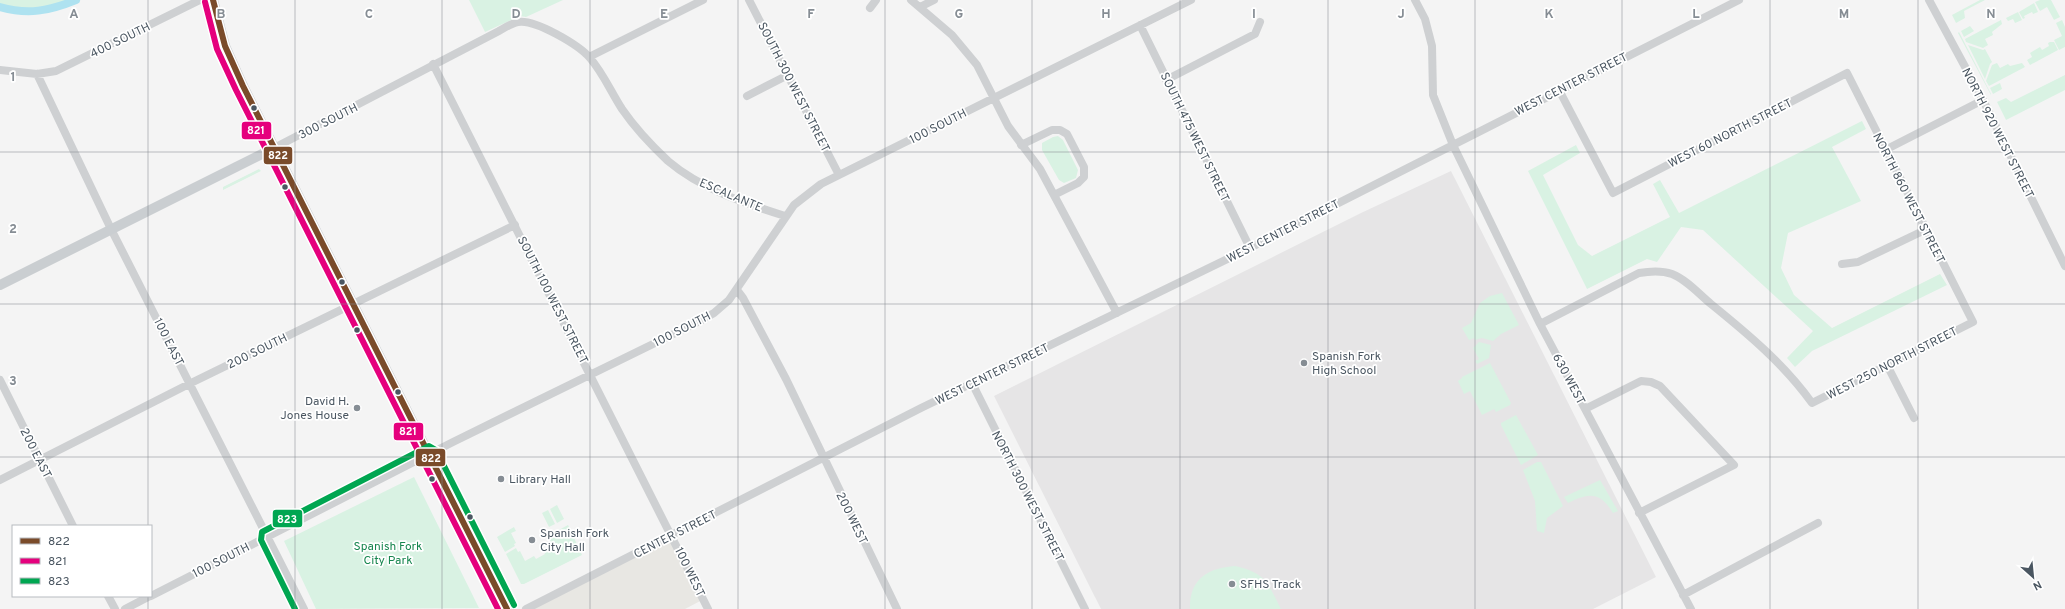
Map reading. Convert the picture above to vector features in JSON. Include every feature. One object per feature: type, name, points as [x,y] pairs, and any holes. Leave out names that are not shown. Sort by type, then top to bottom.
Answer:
[{"type":"main road","points":[[212,0],[225,46],[274,148],[354,303],[507,609]]},
{"type":"main road","name":"300 SOUTH","points":[[0,285],[274,148]]},
{"type":"street","name":"400 SOUTH","points":[[0,70],[37,74],[56,71],[200,0]]},
{"type":"street","points":[[589,57],[703,0]]},
{"type":"street","name":"SOUTH 300 WEST STREET","points":[[749,0],[839,175]]},
{"type":"street","points":[[870,8],[876,0]]},
{"type":"street","points":[[911,0],[943,26],[965,49],[977,65],[1008,126],[1040,169],[1116,313]]},
{"type":"street","points":[[920,7],[934,0]]},
{"type":"street","name":"100 SOUTH","points":[[152,595],[429,454],[714,313],[729,300],[737,290],[785,216],[804,196],[839,175],[1190,0]]},
{"type":"street","name":"630 WEST","points":[[1415,0],[1425,19],[1432,46],[1432,95],[1452,145],[1540,324],[1691,609]]},
{"type":"street","name":"WEST CENTER STREET","points":[[824,458],[972,383],[1250,248],[1739,0]]},
{"type":"street","name":"NORTH 920 WEST STREET","points":[[1929,0],[1983,100],[2065,266]]},
{"type":"street","name":"300 SOUTH","points":[[274,148],[433,64],[518,22],[546,29],[576,46],[589,57]]},
{"type":"street","points":[[1166,80],[1255,34],[1260,22]]},
{"type":"street","name":"SOUTH 475 WEST STREET","points":[[1140,25],[1250,248]]},
{"type":"street","name":"ESCALANTE","points":[[589,57],[637,129],[669,162],[704,185],[785,216]]},
{"type":"street","name":"SOUTH 100 WEST STREET","points":[[433,64],[672,536]]},
{"type":"street","name":"WEST 60 NORTH STREET","points":[[1559,90],[1613,193],[1847,73]]},
{"type":"street","name":"NORTH 860 WEST STREET","points":[[1847,73],[1972,322]]},
{"type":"street","name":"100 EAST","points":[[37,74],[111,229],[191,383],[304,609]]},
{"type":"street","points":[[747,96],[788,75]]},
{"type":"street","points":[[1885,150],[1983,100]]},
{"type":"street","points":[[1021,145],[1052,130],[1060,130],[1067,134],[1084,167],[1084,177],[1078,183],[1054,195]]},
{"type":"street","name":"200 SOUTH","points":[[0,480],[191,383],[515,225]]},
{"type":"street","points":[[1842,264],[1858,262],[1925,230]]},
{"type":"street","name":"WEST 250 NORTH STREET","points":[[1540,324],[1633,276],[1646,272],[1659,271],[1671,274],[1683,280],[1748,334],[1785,370],[1812,403],[1972,322]]},
{"type":"street","name":"200 WEST","points":[[737,290],[751,312],[897,609]]},
{"type":"street","points":[[1887,365],[1914,418]]},
{"type":"street","name":"200 EAST","points":[[0,380],[72,525]]},
{"type":"street","points":[[1585,409],[1641,381],[1651,382],[1660,386],[1734,465],[1639,513]]},
{"type":"street","name":"NORTH 300 WEST STREET","points":[[972,383],[1085,609]]},
{"type":"street","name":"CENTER STREET","points":[[526,609],[824,458]]},
{"type":"street","points":[[1683,595],[1818,523]]},
{"type":"street","name":"100 WEST","points":[[672,536],[708,609]]},
{"type":"street","points":[[109,597],[115,609]]},
{"type":"street","name":"100 SOUTH","points":[[125,609],[149,597]]},
{"type":"shaded area","name":"Spanish Fork High School","points":[[1451,171],[1656,577],[1593,609],[1101,609],[994,396],[1361,213]]},
{"type":"shaded area","points":[[672,536],[704,599],[685,609],[526,609]]},
{"type":"green space","points":[[0,0],[76,0],[57,7],[38,11],[20,11],[0,7]]},
{"type":"green space","points":[[469,0],[563,0],[526,17],[520,16],[485,32]]},
{"type":"green space","points":[[1980,0],[1985,0],[1964,11],[1965,18],[1956,23],[1952,15]]},
{"type":"green space","points":[[2040,0],[2051,0],[2060,17],[2054,20],[2047,7],[2040,11],[2035,2]]},
{"type":"green space","points":[[2034,3],[2038,12],[2033,14],[2032,12],[2024,16],[2025,18],[2023,19],[2019,12]]},
{"type":"green space","points":[[2018,12],[2022,20],[2015,23],[2013,19],[2008,21],[2006,18]]},
{"type":"green space","points":[[2001,20],[2002,24],[1992,32],[1993,35],[1985,39],[1988,45],[1983,48],[1966,42],[1965,39]]},
{"type":"green space","points":[[2062,20],[2065,27],[2065,47],[2059,50],[2054,40],[2062,36],[2056,23]]},
{"type":"green space","points":[[1970,26],[1974,31],[1964,37],[1961,31]]},
{"type":"green space","points":[[1959,32],[1991,94],[1991,95],[1958,33]]},
{"type":"green space","points":[[2054,42],[2058,50],[2030,65],[2027,60],[2032,57],[2030,53],[2040,47],[2042,50],[2049,46],[2048,43]]},
{"type":"green space","points":[[1968,45],[1983,50],[1985,49],[1992,62],[1985,79]]},
{"type":"green space","points":[[1997,63],[2000,68],[2008,64],[2010,66],[2022,63],[2025,67],[1989,86],[1986,81],[1992,65]]},
{"type":"green space","points":[[2065,75],[2065,90],[2006,120],[1997,102],[2006,98],[2011,102]]},
{"type":"green space","points":[[2000,83],[2002,89],[1993,94],[1990,88]]},
{"type":"green space","points":[[1862,121],[1866,129],[1832,147],[1861,201],[1788,233],[1781,268],[1794,295],[1832,328],[1940,274],[1947,285],[1812,351],[1795,367],[1787,358],[1813,331],[1703,230],[1681,227],[1657,262],[1647,259],[1587,289],[1528,171],[1576,145],[1580,153],[1543,175],[1578,245],[1592,256],[1670,217],[1653,184],[1660,180],[1679,213]]},
{"type":"green space","points":[[1058,136],[1063,140],[1078,170],[1076,178],[1064,183],[1059,180],[1042,150],[1042,143]]},
{"type":"green space","points":[[259,169],[261,171],[223,190],[223,187]]},
{"type":"green space","points":[[1502,293],[1519,325],[1501,334],[1493,341],[1482,338],[1475,340],[1474,338],[1469,340],[1462,328],[1471,323],[1480,303],[1490,296]]},
{"type":"green space","points":[[1479,342],[1491,345],[1489,358],[1477,364],[1475,361],[1479,359],[1473,348]]},
{"type":"green space","points":[[1490,363],[1511,403],[1510,405],[1496,412],[1494,409],[1482,415],[1470,391],[1464,394],[1458,381],[1462,377]]},
{"type":"green space","points":[[1516,415],[1538,455],[1521,465],[1501,425],[1501,423]]},
{"type":"green space","points":[[1537,462],[1541,462],[1563,506],[1547,518],[1544,533],[1537,531],[1535,501],[1523,470]]},
{"type":"green space","name":"Spanish Fork City Park","points":[[414,477],[479,608],[316,609],[284,541]]},
{"type":"green space","points":[[1600,480],[1618,511],[1613,513],[1603,501],[1593,496],[1582,497],[1568,503],[1564,497]]},
{"type":"green space","points":[[557,505],[564,519],[557,523],[550,509]]},
{"type":"green space","points":[[548,510],[555,524],[549,527],[542,513]]},
{"type":"green space","points":[[568,525],[582,555],[524,584],[521,584],[506,554],[516,548],[518,552],[520,551],[525,561],[534,556],[536,559],[545,554],[544,551],[553,546],[548,536]]},
{"type":"green space","points":[[514,527],[516,531],[511,533],[516,543],[514,544],[515,546],[505,552],[497,537]]},
{"type":"green space","name":"SFHS Track","points":[[1235,566],[1253,572],[1264,580],[1281,609],[1190,609],[1193,590],[1202,577],[1216,569]]},
{"type":"waterway","points":[[0,7],[20,11],[38,11],[57,7],[76,0]]},
{"type":"transit line","name":"822","points":[[213,0],[225,46],[243,86],[507,609]]},
{"type":"transit line","name":"821","points":[[205,2],[217,49],[236,90],[498,609]]},
{"type":"transit line","name":"823","points":[[295,609],[261,540],[262,532],[429,446],[436,450],[514,605]]},
{"type":"place","name":"Spanish Fork High School","points":[[1304,363]]},
{"type":"place","name":"David H. Jones House","points":[[357,408]]},
{"type":"place","name":"Library Hall","points":[[501,479]]},
{"type":"place","name":"Spanish Fork City Hall","points":[[532,540]]},
{"type":"place","name":"SFHS Track","points":[[1232,584]]}]
